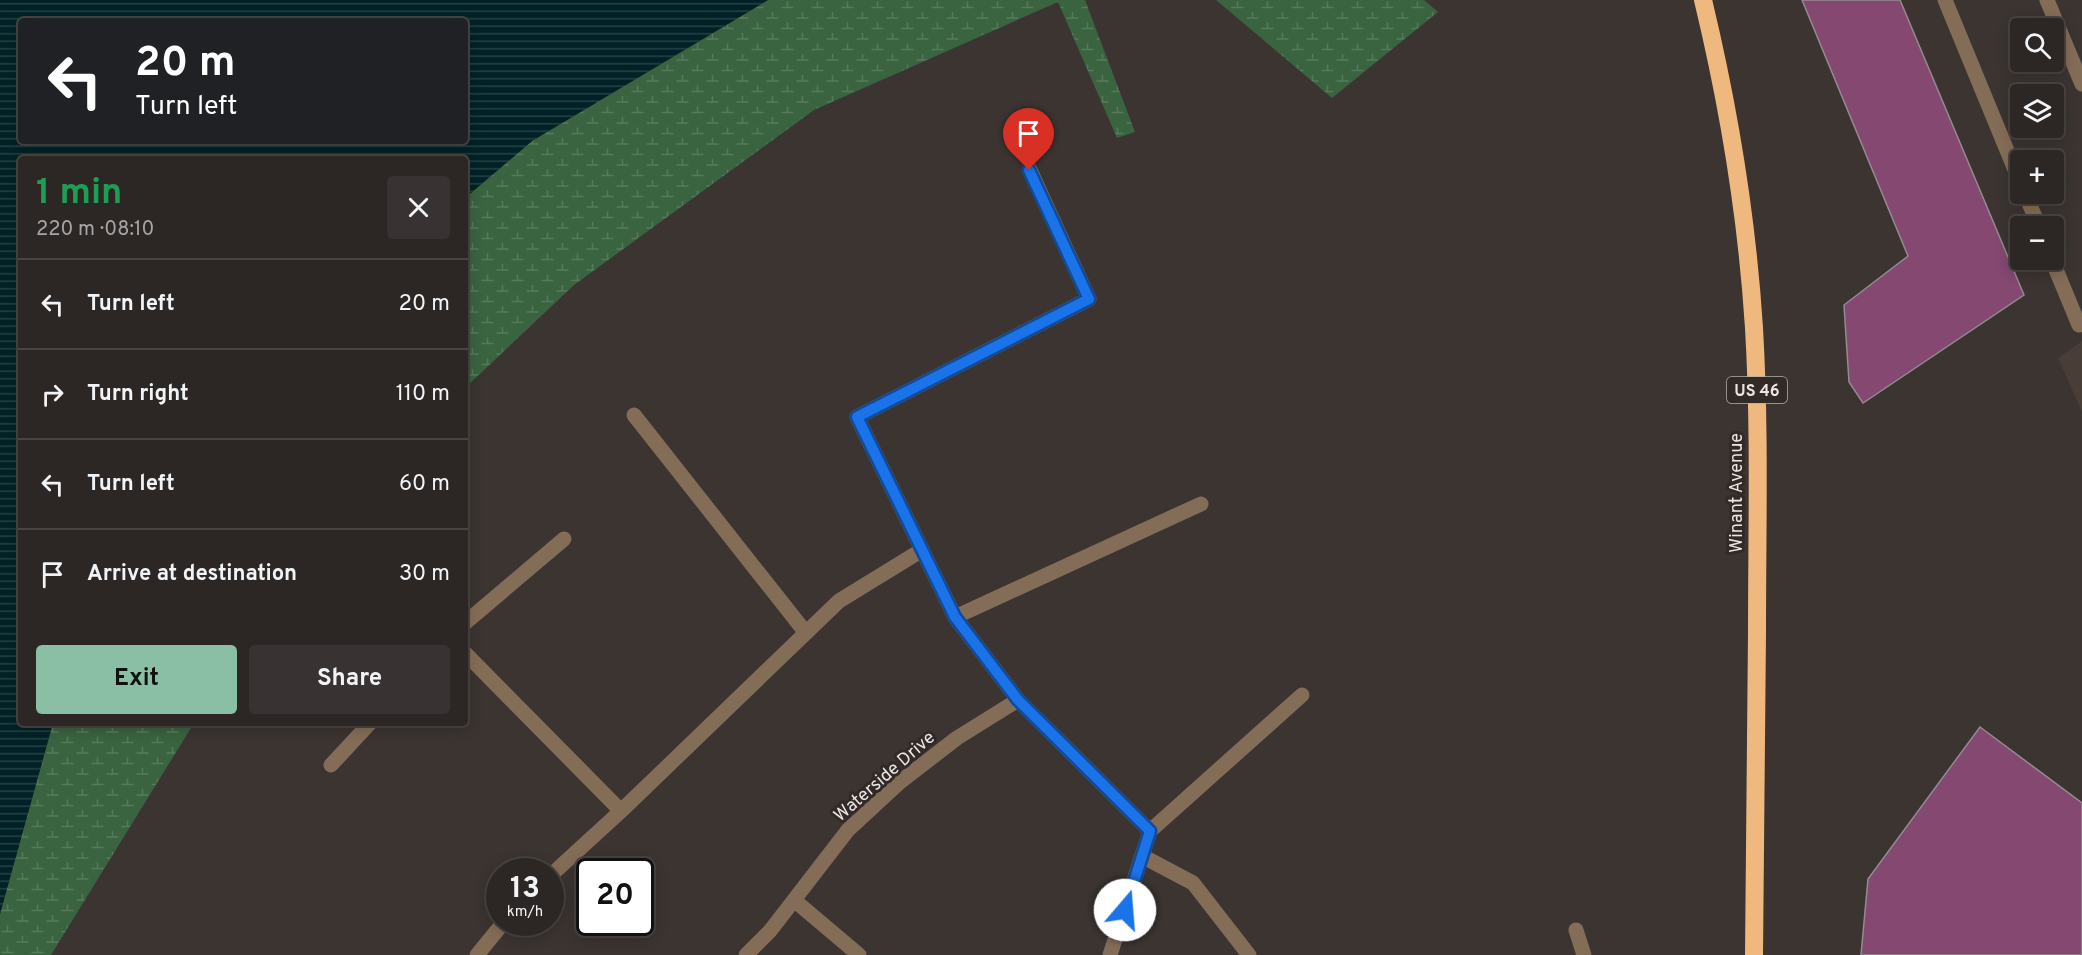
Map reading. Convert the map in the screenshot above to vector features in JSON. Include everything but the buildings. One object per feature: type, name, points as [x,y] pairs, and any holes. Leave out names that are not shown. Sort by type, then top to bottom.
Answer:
[{"type":"highway","name":"Winant Avenue","points":[[1703,0],[1726,102],[1743,214],[1753,316],[1758,449],[1754,955]]},
{"type":"street","points":[[1945,0],[2010,158]]},
{"type":"street","points":[[2048,0],[2082,84]]},
{"type":"street","points":[[1029,170],[1089,299],[857,417],[955,617],[1018,700],[1150,831]]},
{"type":"street","points":[[2056,270],[2079,325],[2082,322]]},
{"type":"street","points":[[634,415],[806,633]]},
{"type":"street","points":[[955,617],[1201,504]]},
{"type":"street","points":[[468,620],[564,539]]},
{"type":"street","points":[[564,863],[839,601],[922,550]]},
{"type":"street","points":[[468,656],[621,810]]},
{"type":"street","points":[[1110,955],[1150,831],[1302,695]]},
{"type":"street","name":"Waterside Drive","points":[[746,955],[770,931],[848,831],[900,782],[957,738],[1018,700]]},
{"type":"street","points":[[331,765],[367,726]]},
{"type":"street","points":[[1142,856],[1192,883],[1249,955]]},
{"type":"street","points":[[794,900],[859,955]]},
{"type":"street","points":[[1576,930],[1584,955]]},
{"type":"street","points":[[477,955],[493,936]]},
{"type":"shaded area","points":[[2082,341],[2082,412],[2058,358]]},
{"type":"green space","points":[[768,0],[1085,0],[1135,132],[1117,138],[1058,2],[814,110],[574,285],[468,385],[468,195],[532,141]]},
{"type":"green space","points":[[1216,0],[1424,0],[1438,12],[1332,98]]},
{"type":"green space","points":[[52,726],[192,726],[51,955],[0,955],[0,914]]},
{"type":"water","points":[[0,0],[768,0],[532,141],[468,195],[468,156],[18,156],[18,726],[52,726],[0,914]]},
{"type":"route","points":[[1029,170],[1089,299],[857,417],[955,617],[1018,700],[1150,831],[1125,910]]}]
